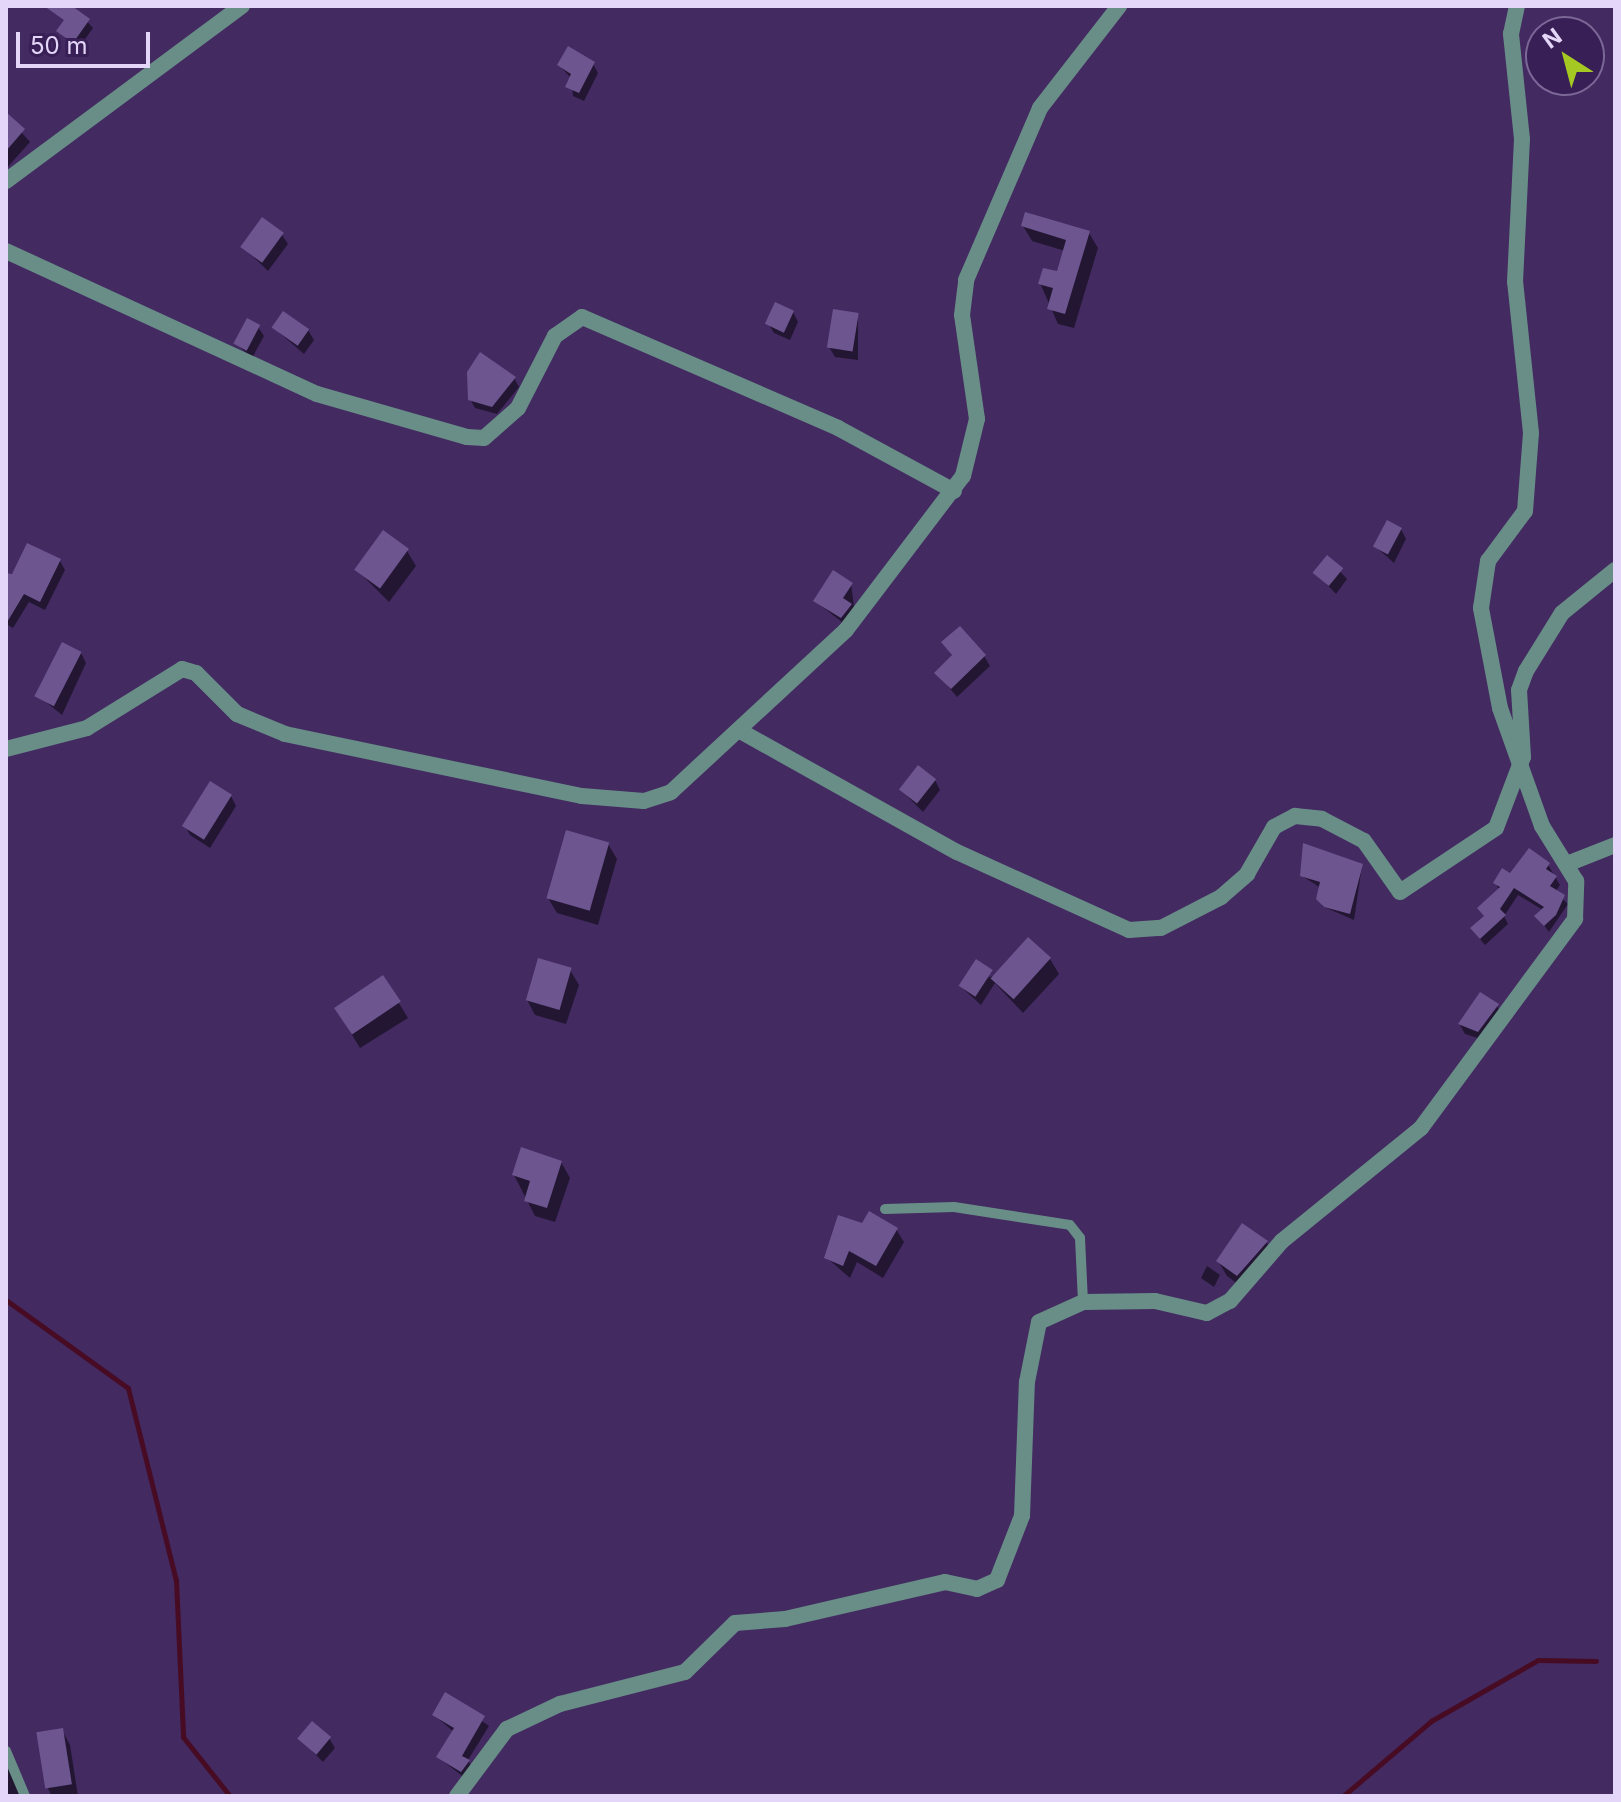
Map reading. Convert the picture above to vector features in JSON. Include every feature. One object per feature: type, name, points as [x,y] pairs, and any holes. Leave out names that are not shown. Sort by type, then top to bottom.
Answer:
[{"type":"street","points":[[6,181],[242,6]]},
{"type":"street","points":[[6,749],[87,728],[182,669],[196,673],[237,714],[285,734],[631,802],[671,792],[742,732],[878,594],[954,491],[973,450],[977,419],[962,315],[966,280],[1040,108],[1119,6]]},
{"type":"street","points":[[457,1796],[507,1729],[560,1704],[685,1672],[727,1626],[945,1582],[977,1589],[997,1580],[1022,1516],[1035,1329],[1056,1309],[1083,1302],[1155,1301],[1207,1313],[1239,1295],[1282,1241],[1435,1112],[1575,919],[1580,895],[1567,864],[1542,826],[1523,757],[1495,690],[1481,596],[1488,561],[1525,511],[1531,433],[1515,282],[1522,139],[1511,34],[1517,6]]},
{"type":"street","points":[[6,251],[317,394],[467,437],[484,438],[518,408],[555,336],[582,317],[838,428],[954,491]]},
{"type":"street","points":[[742,732],[957,852],[1140,931],[1221,897],[1247,874],[1274,827],[1295,816],[1322,819],[1353,835],[1370,849],[1390,888],[1415,888],[1496,828],[1523,757],[1519,690],[1526,671],[1562,613],[1615,570]]},
{"type":"street","points":[[1567,864],[1615,845]]},
{"type":"lane","points":[[885,1209],[954,1207],[1070,1225],[1080,1238],[1083,1302]]},
{"type":"lane","points":[[6,1751],[25,1796]]},
{"type":"building","points":[[44,6],[72,6],[90,19],[73,43],[56,31],[64,20]]},
{"type":"building","points":[[568,46],[595,62],[579,93],[565,87],[571,74],[557,65]]},
{"type":"building","points":[[6,112],[25,129],[6,151]]},
{"type":"building","points":[[1025,212],[1090,231],[1065,314],[1047,309],[1053,288],[1038,284],[1043,268],[1057,271],[1066,240],[1021,226]]},
{"type":"building","points":[[262,217],[284,233],[262,263],[240,247]]},
{"type":"building","points":[[775,302],[794,311],[784,333],[765,324]]},
{"type":"building","points":[[833,309],[859,313],[853,352],[827,348]]},
{"type":"building","points":[[283,311],[309,329],[298,346],[272,327]]},
{"type":"building","points":[[247,318],[260,325],[247,351],[233,344]]},
{"type":"building","points":[[480,352],[516,377],[492,407],[468,400],[467,372]]},
{"type":"building","points":[[1387,520],[1402,528],[1388,554],[1373,546]]},
{"type":"building","points":[[383,530],[409,549],[380,588],[354,570]]},
{"type":"building","points":[[27,543],[61,559],[40,602],[24,594],[6,624],[6,573],[12,574]]},
{"type":"building","points":[[1327,555],[1343,568],[1329,586],[1313,573]]},
{"type":"building","points":[[833,570],[853,583],[843,598],[852,604],[841,618],[813,601]]},
{"type":"building","points":[[960,626],[986,655],[951,689],[934,673],[952,655],[941,642]]},
{"type":"building","points":[[62,642],[82,652],[54,706],[34,696]]},
{"type":"building","points":[[918,765],[936,779],[917,804],[899,789]]},
{"type":"building","points":[[210,781],[232,795],[204,840],[182,826]]},
{"type":"building","points":[[566,830],[609,842],[590,911],[546,898]]},
{"type":"building","points":[[1303,843],[1363,864],[1350,914],[1324,907],[1316,899],[1320,882],[1300,876]]},
{"type":"building","points":[[1529,848],[1550,863],[1546,869],[1557,876],[1550,886],[1565,895],[1556,915],[1544,926],[1534,916],[1544,907],[1514,888],[1500,909],[1506,915],[1480,939],[1470,928],[1484,916],[1477,908],[1500,887],[1493,883],[1502,868],[1510,873]]},
{"type":"building","points":[[1028,937],[1051,958],[1014,999],[991,979]]},
{"type":"building","points":[[538,958],[572,968],[560,1010],[526,1000]]},
{"type":"building","points":[[976,959],[993,970],[975,997],[959,986]]},
{"type":"building","points":[[383,975],[401,1002],[352,1035],[334,1008]]},
{"type":"building","points":[[1480,992],[1499,1004],[1478,1032],[1458,1024]]},
{"type":"building","points":[[521,1147],[562,1161],[547,1208],[524,1201],[530,1181],[512,1175]]},
{"type":"building","points":[[869,1211],[898,1228],[876,1266],[849,1251],[843,1266],[824,1258],[838,1215],[862,1223]]},
{"type":"building","points":[[1242,1223],[1268,1241],[1237,1276],[1216,1261]]},
{"type":"building","points":[[445,1692],[485,1716],[462,1756],[470,1760],[461,1772],[436,1757],[454,1728],[432,1715]]},
{"type":"building","points":[[312,1721],[331,1737],[316,1755],[297,1739]]},
{"type":"building","points":[[63,1728],[72,1784],[45,1789],[36,1732]]},
{"type":"waterway","points":[[6,1300],[128,1388],[176,1580],[183,1737],[230,1796]]},
{"type":"waterway","points":[[1343,1796],[1431,1721],[1538,1660],[1596,1661]]}]
